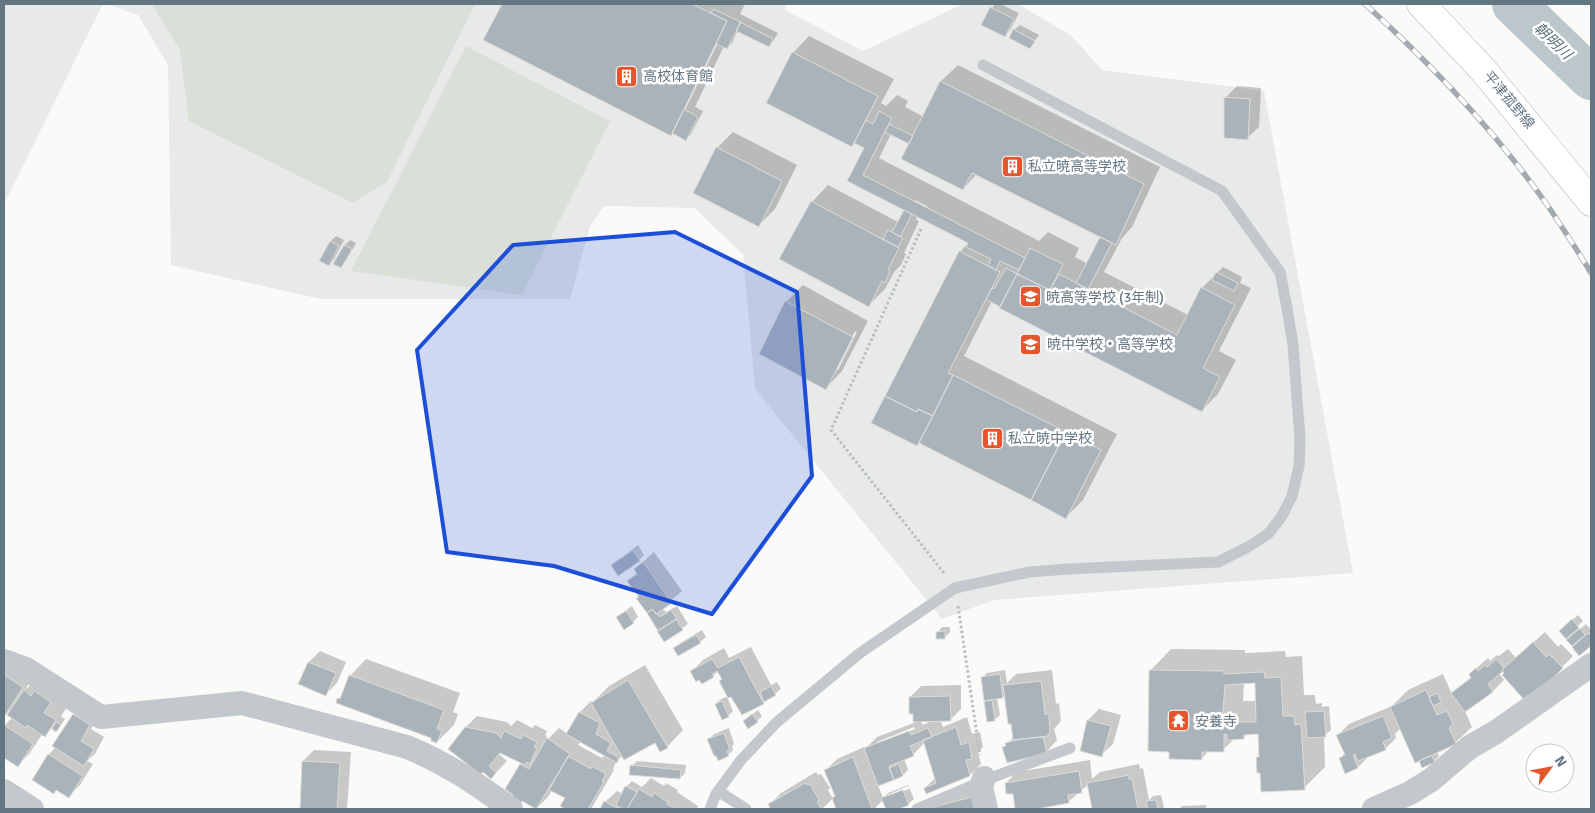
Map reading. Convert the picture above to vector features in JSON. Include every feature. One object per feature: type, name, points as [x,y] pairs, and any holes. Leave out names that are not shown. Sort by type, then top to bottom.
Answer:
[{"type":"main road","name":"平津菰野線","points":[[1421,4],[1484,71],[1591,202]]},
{"type":"street","points":[[4,661],[26,670],[101,717],[242,703],[407,747],[457,771],[511,809]]},
{"type":"street","points":[[1374,809],[1410,793],[1431,780],[1470,747],[1496,732],[1591,666]]},
{"type":"street","points":[[983,780],[982,787],[986,809]]},
{"type":"street","points":[[4,791],[32,809]]},
{"type":"lane","points":[[710,809],[718,792],[741,760],[791,710],[860,653],[955,588],[1029,572],[1218,562],[1248,547],[1268,534],[1282,516],[1292,496],[1299,466],[1300,439],[1293,345],[1288,308],[1280,272],[1222,191],[983,65]]},
{"type":"lane","points":[[917,809],[983,780],[1070,748]]},
{"type":"lane","points":[[718,792],[746,809]]},
{"type":"path","points":[[921,229],[830,430],[955,588]]},
{"type":"path","points":[[961,625],[983,780]]},
{"type":"highlighted area","points":[[675,232],[797,292],[812,476],[712,614],[554,566],[447,552],[417,350],[513,245]]},
{"type":"shaded area","points":[[4,4],[103,4],[4,204]]},
{"type":"shaded area","name":"暁中学校・高等学校","points":[[106,4],[785,4],[785,10],[863,51],[963,4],[1018,4],[1072,36],[1102,70],[1264,91],[1353,573],[994,600],[942,619],[755,389],[743,254],[694,208],[604,206],[590,226],[570,299],[320,299],[171,265],[168,65],[138,15]]},
{"type":"shaded area","points":[[152,4],[475,4],[387,182],[353,203],[189,121],[180,50]]},
{"type":"shaded area","points":[[466,46],[610,121],[522,295],[351,271]]},
{"type":"building","name":"高校体育館","points":[[502,4],[692,4],[727,21],[671,136],[483,40]]},
{"type":"building","points":[[990,7],[1014,19],[1005,37],[981,25]]},
{"type":"building","points":[[713,9],[741,22],[727,49],[716,44],[727,21],[711,13]]},
{"type":"building","points":[[740,22],[773,39],[769,47],[736,31]]},
{"type":"building","points":[[1013,29],[1035,41],[1030,49],[1009,38]]},
{"type":"building","points":[[792,52],[878,96],[852,147],[766,103]]},
{"type":"building","name":"私立暁高等学校","points":[[940,81],[1144,184],[1116,245],[972,173],[963,190],[901,159]]},
{"type":"building","points":[[1224,97],[1250,99],[1248,140],[1224,138]]},
{"type":"building","points":[[684,109],[698,117],[686,141],[672,133]]},
{"type":"building","points":[[879,111],[892,118],[863,175],[1025,258],[1019,270],[1000,261],[996,270],[988,266],[991,259],[966,247],[968,243],[847,181],[864,148],[854,143],[866,120],[873,124]]},
{"type":"building","points":[[889,124],[913,136],[909,144],[885,132]]},
{"type":"building","points":[[716,147],[782,181],[759,227],[693,193]]},
{"type":"building","points":[[811,201],[899,248],[888,269],[890,271],[885,283],[882,281],[869,307],[779,259]]},
{"type":"building","points":[[904,210],[912,214],[900,237],[892,232]]},
{"type":"building","points":[[888,230],[903,238],[898,247],[883,239]]},
{"type":"building","points":[[1100,237],[1112,243],[1088,289],[1076,283]]},
{"type":"building","points":[[330,241],[339,246],[329,266],[319,261]]},
{"type":"building","points":[[344,245],[352,249],[341,268],[333,264]]},
{"type":"building","points":[[1030,248],[1063,264],[1050,290],[1017,274]]},
{"type":"building","points":[[959,251],[1000,272],[948,373],[953,375],[933,416],[918,409],[917,412],[885,396]]},
{"type":"building","points":[[1006,268],[1017,274],[1000,307],[986,299]]},
{"type":"building","points":[[1216,272],[1238,283],[1234,291],[1212,280]]},
{"type":"building","points":[[1017,274],[1050,290],[1059,274],[1177,335],[1201,287],[1235,305],[1203,368],[1220,377],[1202,412],[999,308]]},
{"type":"building","points":[[785,301],[853,337],[826,390],[759,354]]},
{"type":"building","name":"私立暁中学校","points":[[953,375],[1066,432],[1031,500],[919,443]]},
{"type":"building","points":[[885,396],[917,412],[918,409],[933,416],[917,446],[871,423]]},
{"type":"building","points":[[1066,432],[1101,450],[1066,519],[1031,500]]},
{"type":"building","points":[[633,550],[640,561],[618,576],[611,565]]},
{"type":"building","points":[[643,562],[672,603],[656,614],[652,609],[647,613],[636,598],[639,597],[627,581],[637,574],[634,569]]},
{"type":"building","points":[[652,609],[660,617],[671,610],[677,619],[658,631],[647,613]]},
{"type":"building","points":[[626,611],[634,623],[624,630],[616,617]]},
{"type":"building","points":[[676,619],[683,630],[664,642],[657,631]]},
{"type":"building","points":[[1572,619],[1579,628],[1566,639],[1559,631]]},
{"type":"building","points":[[1580,628],[1585,635],[1572,646],[1566,640]]},
{"type":"building","points":[[945,631],[945,639],[936,639],[936,632]]},
{"type":"building","points":[[1588,633],[1591,636],[1591,646],[1579,656],[1572,647]]},
{"type":"building","points":[[696,635],[701,643],[678,656],[673,648]]},
{"type":"building","points":[[1533,642],[1546,657],[1549,654],[1563,668],[1527,703],[1502,675],[1504,673],[1502,670]]},
{"type":"building","points":[[739,657],[764,704],[742,715],[731,697],[728,698],[719,681],[722,679],[717,671],[712,674],[714,677],[702,684],[699,680],[696,682],[690,671],[712,659],[718,668]]},
{"type":"building","points":[[1496,659],[1504,668],[1488,684],[1493,692],[1465,712],[1451,693],[1471,678],[1469,674],[1476,668],[1478,671],[1485,665],[1487,667]]},
{"type":"building","points":[[308,662],[336,673],[326,696],[298,684]]},
{"type":"building","points":[[1149,670],[1224,671],[1224,674],[1264,672],[1265,678],[1281,677],[1283,716],[1294,716],[1295,725],[1301,724],[1305,790],[1261,792],[1260,773],[1257,773],[1256,757],[1259,757],[1258,734],[1244,735],[1244,739],[1227,740],[1227,735],[1224,734],[1224,752],[1202,752],[1202,760],[1169,759],[1169,752],[1148,751]],"holes":[[[1255,683],[1256,722],[1222,722],[1225,685]]]},
{"type":"building","points":[[1000,674],[1003,698],[984,701],[981,677]]},
{"type":"building","points":[[4,675],[23,687],[4,717]]},
{"type":"building","points":[[349,675],[444,710],[437,729],[442,731],[437,743],[431,741],[431,738],[336,703],[337,698],[340,699]]},
{"type":"building","points":[[628,680],[668,748],[660,752],[655,743],[624,760],[591,703]]},
{"type":"building","points":[[1041,681],[1045,714],[1049,714],[1050,733],[1048,736],[1013,740],[1011,724],[1008,724],[1003,685]]},
{"type":"building","points":[[771,686],[776,695],[764,702],[760,692]]},
{"type":"building","points":[[24,690],[31,696],[34,691],[51,702],[44,713],[56,720],[45,737],[27,725],[26,728],[7,715]]},
{"type":"building","points":[[1426,690],[1437,715],[1447,711],[1453,724],[1449,728],[1456,744],[1415,763],[1390,707]]},
{"type":"building","points":[[1437,693],[1441,702],[1433,706],[1429,697]]},
{"type":"building","points":[[950,696],[951,721],[913,722],[913,714],[909,714],[909,697]]},
{"type":"building","points":[[992,700],[995,721],[987,722],[984,701]]},
{"type":"building","points":[[722,701],[729,717],[722,720],[715,704]]},
{"type":"building","points":[[1324,711],[1326,737],[1307,738],[1305,712]]},
{"type":"building","points":[[579,712],[600,723],[596,734],[611,743],[607,751],[619,758],[617,763],[566,734]]},
{"type":"building","points":[[73,714],[90,725],[81,741],[94,749],[84,766],[52,746]]},
{"type":"building","points":[[752,714],[758,722],[748,729],[743,721]]},
{"type":"building","points":[[1383,716],[1392,738],[1383,742],[1386,750],[1358,761],[1355,754],[1353,755],[1358,768],[1345,774],[1339,758],[1345,755],[1336,735]]},
{"type":"building","points":[[1087,720],[1111,726],[1102,757],[1080,751]]},
{"type":"building","points":[[56,722],[61,725],[56,732],[52,729]]},
{"type":"building","points":[[4,725],[33,744],[18,767],[4,758]]},
{"type":"building","points":[[465,727],[496,733],[501,738],[504,731],[521,739],[523,735],[537,742],[534,747],[537,748],[530,764],[527,762],[525,765],[500,753],[489,766],[496,773],[491,779],[483,772],[481,775],[448,749]]},
{"type":"building","points":[[956,727],[961,745],[969,742],[972,759],[966,760],[970,776],[926,794],[924,788],[936,783],[923,740]]},
{"type":"building","points":[[928,728],[932,737],[910,746],[914,756],[889,766],[894,780],[878,786],[864,748],[909,731],[911,735]]},
{"type":"building","points":[[724,733],[730,750],[727,751],[729,756],[718,761],[707,739]]},
{"type":"building","points":[[1043,737],[1047,753],[1007,763],[1002,747],[1006,746],[1005,743],[1020,739]]},
{"type":"building","points":[[547,738],[570,754],[536,809],[522,801],[521,803],[505,789],[520,764],[529,769]]},
{"type":"building","points":[[48,754],[83,776],[69,798],[56,790],[54,794],[32,780]]},
{"type":"building","points":[[1431,755],[1435,762],[1422,768],[1419,761]]},
{"type":"building","points":[[568,756],[591,769],[592,766],[606,774],[602,781],[604,782],[588,809],[565,809],[560,806],[565,798],[549,790]]},
{"type":"building","points":[[853,757],[872,809],[836,809],[832,798],[835,796],[824,770]]},
{"type":"building","points":[[302,761],[340,763],[337,809],[300,809]]},
{"type":"building","points":[[899,764],[903,776],[894,780],[889,768]]},
{"type":"building","points":[[630,765],[681,770],[680,779],[629,775]]},
{"type":"building","points":[[1079,771],[1082,793],[1068,795],[1069,803],[1037,809],[1015,809],[1013,794],[1006,794],[1005,783]]},
{"type":"building","points":[[1129,775],[1129,779],[1132,779],[1138,809],[1092,809],[1087,783]]},
{"type":"building","points":[[805,783],[807,785],[810,784],[819,800],[817,802],[821,809],[767,809],[770,807],[768,804]]},
{"type":"building","points":[[625,786],[637,792],[627,809],[623,809],[616,805]]},
{"type":"building","points":[[639,789],[652,797],[654,793],[676,809],[627,809]]},
{"type":"building","points":[[903,790],[909,805],[899,809],[886,809],[881,798]]},
{"type":"building","points":[[972,797],[975,809],[929,809],[934,807]]},
{"type":"building","points":[[1156,800],[1158,809],[1148,809],[1146,801]]},
{"type":"building","points":[[604,801],[619,809],[600,809]]},
{"type":"waterway","name":"朝明川","points":[[1514,4],[1591,78]]},
{"type":"railway","points":[[1365,4],[1415,51],[1463,101],[1509,154],[1550,209],[1591,273]]},
{"type":"place","name":"高校体育館","points":[[627,76]]},
{"type":"place","name":"私立暁高等学校","points":[[1012,166]]},
{"type":"place","name":"暁高等学校 (3年制)","points":[[1030,297]]},
{"type":"place","name":"暁中学校・高等学校","points":[[1031,344]]},
{"type":"place","name":"私立暁中学校","points":[[992,438]]},
{"type":"place","name":"安養寺","points":[[1179,721]]}]
